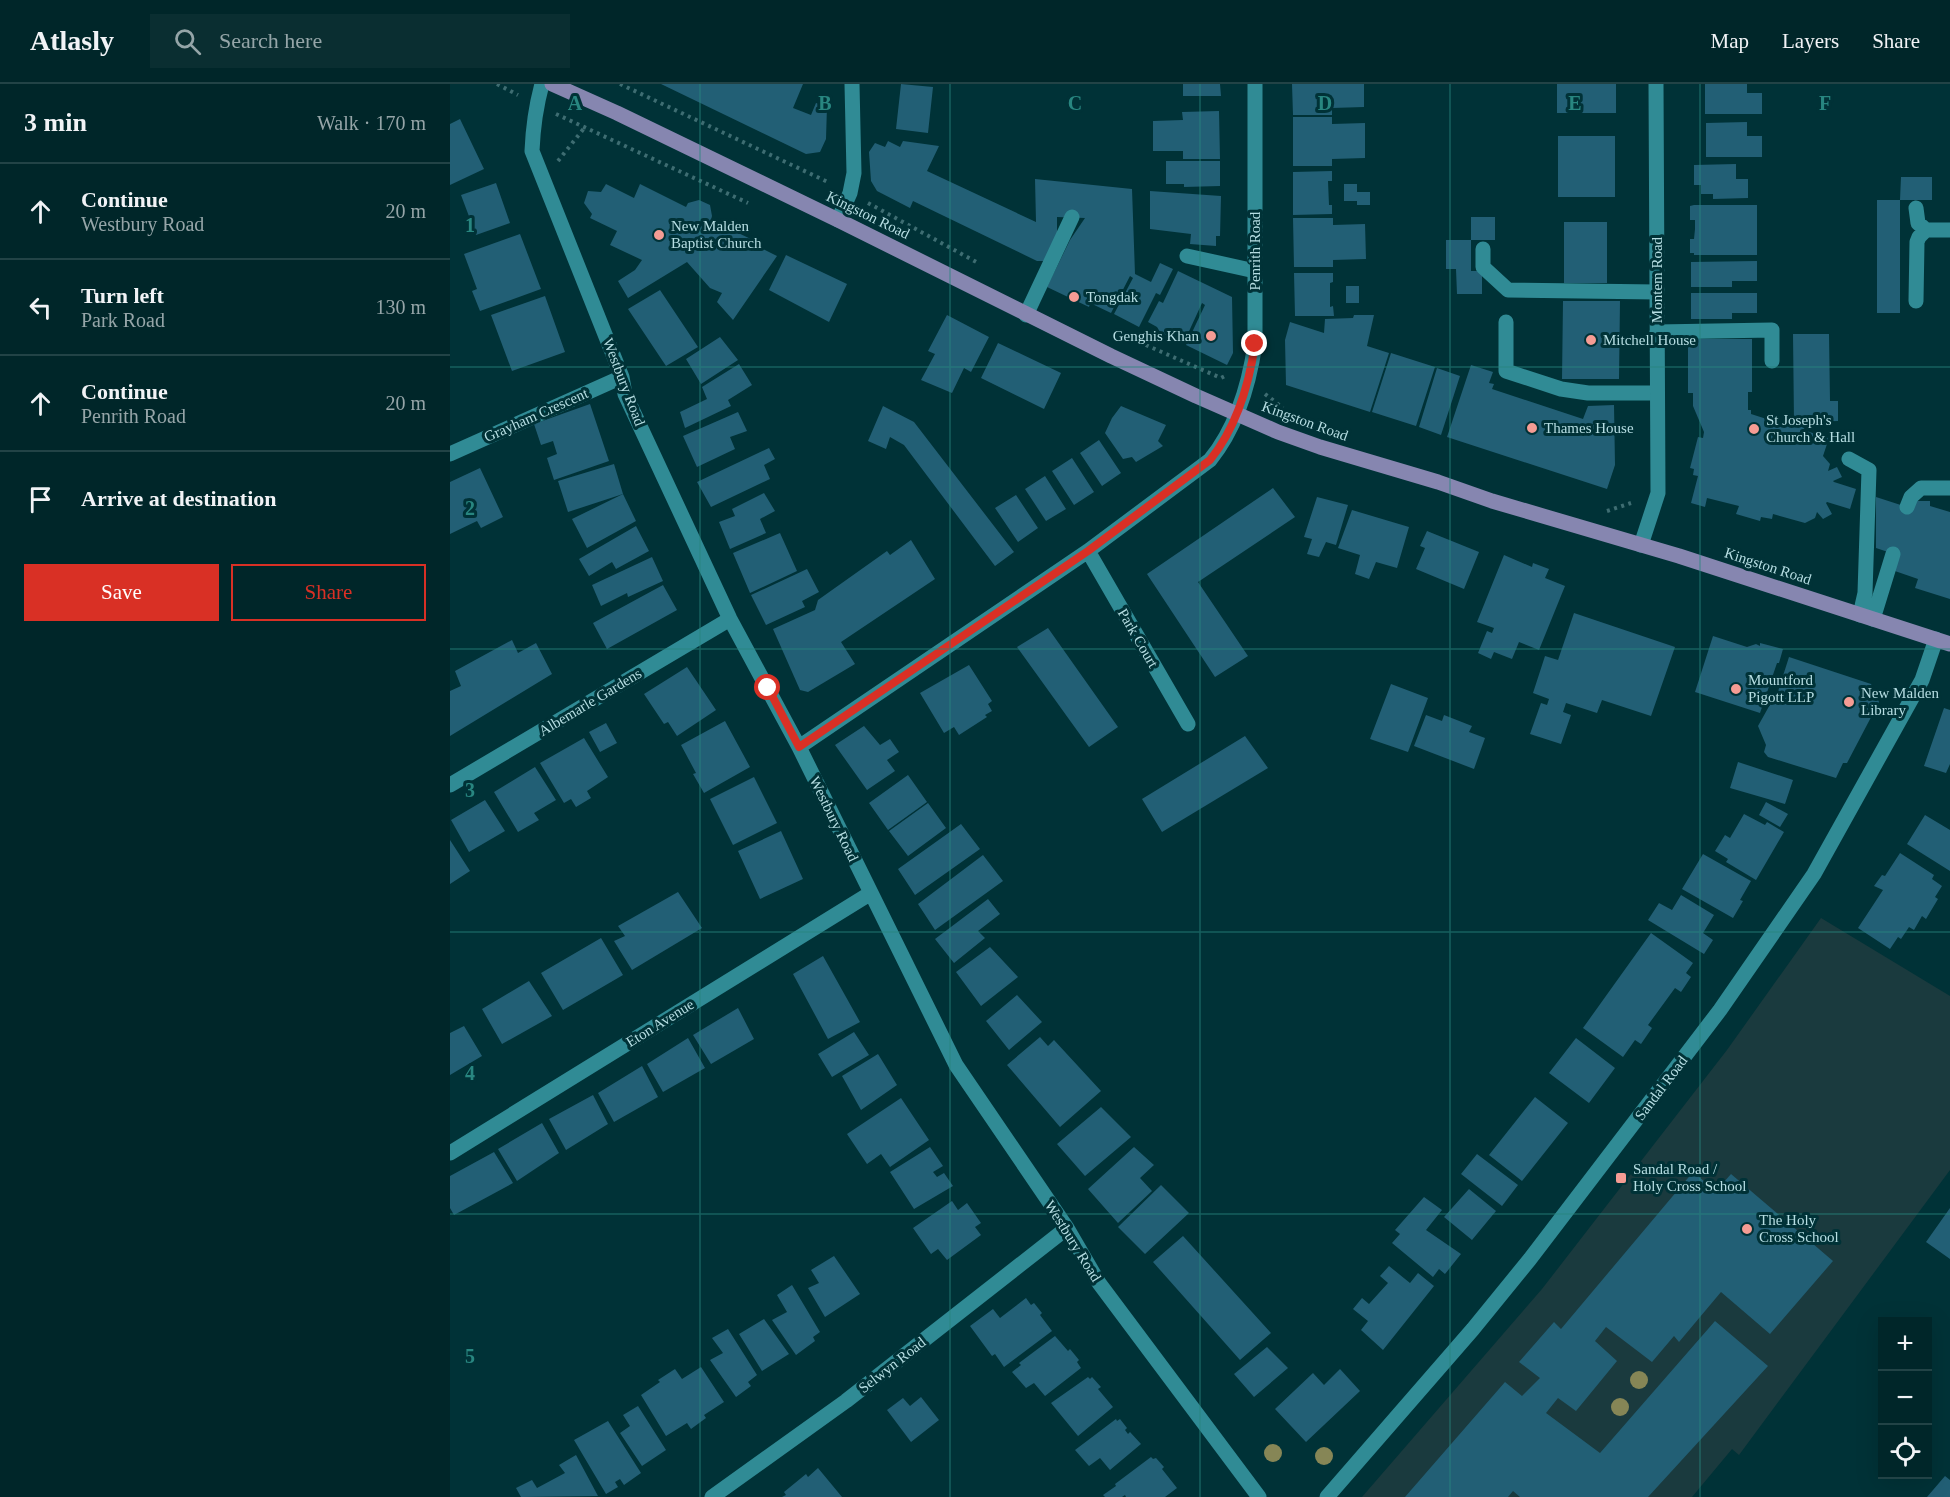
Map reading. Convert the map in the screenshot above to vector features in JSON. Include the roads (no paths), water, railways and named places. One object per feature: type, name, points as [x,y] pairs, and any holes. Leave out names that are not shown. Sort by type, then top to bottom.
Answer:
[{"type":"main road","name":"Kingston Road","points":[[552,84],[617,113],[986,293],[1026,315],[1235,414],[1320,447],[1641,545],[1943,641]]},
{"type":"street","name":"Westbury Road","points":[[542,84],[536,104],[532,151],[622,377],[626,394],[730,619],[799,747],[956,1065],[1067,1228],[1099,1284],[1259,1497]]},
{"type":"street","points":[[838,220],[850,193],[854,173],[852,84]]},
{"type":"street","name":"Penrith Road","points":[[799,747],[1088,551],[1210,460],[1225,439],[1250,378],[1255,344],[1255,84]]},
{"type":"street","name":"Montem Road","points":[[1641,545],[1658,493],[1656,84]]},
{"type":"street","points":[[1917,208],[1918,223],[1926,230],[1950,230]]},
{"type":"street","points":[[1026,315],[1072,217]]},
{"type":"street","points":[[1916,301],[1917,242],[1918,237],[1926,230]]},
{"type":"street","points":[[1483,249],[1483,267],[1508,290],[1657,292]]},
{"type":"street","points":[[1187,256],[1255,270]]},
{"type":"street","points":[[1506,322],[1506,371],[1561,389],[1587,393],[1658,393]]},
{"type":"street","points":[[1657,332],[1772,330],[1772,361]]},
{"type":"street","name":"Grayham Crescent","points":[[450,454],[622,377]]},
{"type":"street","points":[[1850,459],[1869,470],[1866,617]]},
{"type":"street","points":[[1907,507],[1911,497],[1921,488],[1950,488]]},
{"type":"street","name":"Park Court","points":[[1088,551],[1188,724]]},
{"type":"street","points":[[1866,617],[1893,554]]},
{"type":"street","name":"Albemarle Gardens","points":[[450,785],[730,619]]},
{"type":"street","name":"Sandal Road","points":[[1327,1497],[1473,1329],[1530,1259],[1720,1010],[1814,874],[1943,641]]},
{"type":"street","name":"Eton Avenue","points":[[450,1153],[871,893]]},
{"type":"street","name":"Selwyn Road","points":[[712,1497],[846,1401],[1067,1228]]},
{"type":"place","name":"New Malden Baptist Church","points":[[659,235]]},
{"type":"place","name":"Tongdak","points":[[1074,297]]},
{"type":"place","name":"Genghis Khan","points":[[1211,336]]},
{"type":"place","name":"Mitchell House","points":[[1591,340]]},
{"type":"place","name":"Thames House","points":[[1532,428]]},
{"type":"place","name":"St Joseph's Church & Hall","points":[[1754,429]]},
{"type":"place","name":"Mountford Pigott LLP","points":[[1736,689]]},
{"type":"place","name":"New Malden Library","points":[[1849,702]]},
{"type":"place","name":"Sandal Road / Holy Cross School","points":[[1621,1178]]},
{"type":"place","name":"The Holy Cross School","points":[[1747,1229]]}]
